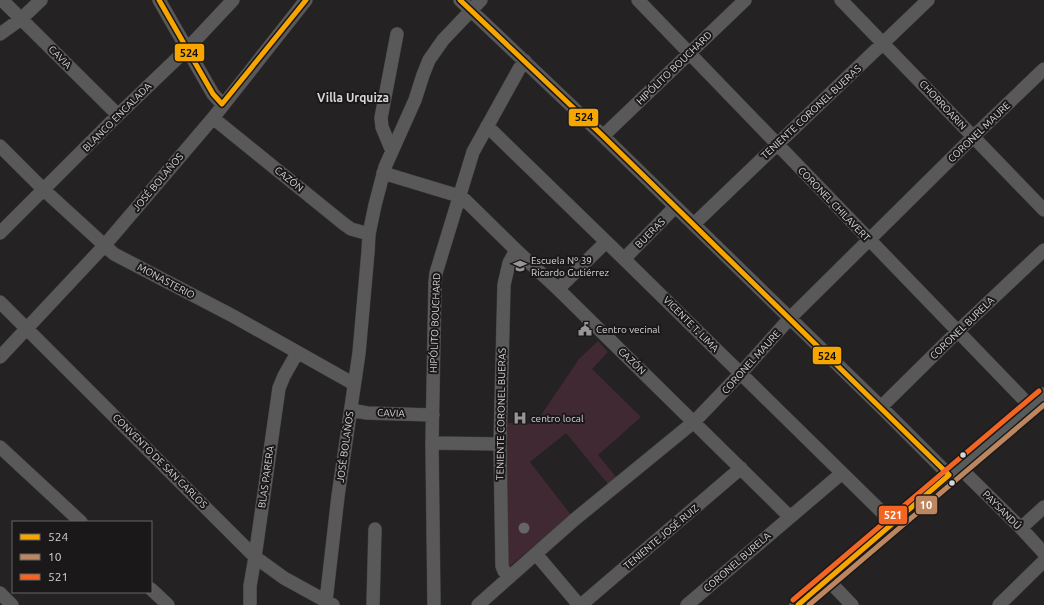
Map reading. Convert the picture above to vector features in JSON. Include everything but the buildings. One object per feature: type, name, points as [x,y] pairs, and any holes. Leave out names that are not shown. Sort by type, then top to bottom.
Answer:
[{"type":"main road","points":[[798,605],[1044,396]]},
{"type":"street","name":"CAVIA","points":[[2,0],[118,115]]},
{"type":"street","points":[[0,34],[21,19],[41,0]]},
{"type":"street","points":[[159,0],[213,94],[222,104]]},
{"type":"street","name":"BLANCO ENCALADA","points":[[0,233],[118,115],[187,49],[233,0]]},
{"type":"street","name":"JOSÉ BOLAÑOS","points":[[0,357],[104,246],[213,118],[222,104],[306,0]]},
{"type":"street","name":"PAYSANDÚ","points":[[460,0],[603,136],[881,407],[1021,528],[1044,553]]},
{"type":"street","name":"JOSÉ BOLAÑOS","points":[[330,603],[336,510],[362,326],[369,234],[383,173],[416,100],[429,60],[443,40],[481,0]]},
{"type":"street","name":"CORONEL CHILAVERT","points":[[638,0],[1031,407]]},
{"type":"street","name":"HIPÓLITO BOUCHARD","points":[[603,136],[745,0]]},
{"type":"street","name":"CHORROARIN","points":[[841,0],[1044,210]]},
{"type":"street","name":"TENIENTE CORONEL BUERAS","points":[[694,224],[928,0]]},
{"type":"street","points":[[392,152],[382,127],[381,118],[397,34]]},
{"type":"street","name":"HIPÓLITO BOUCHARD","points":[[434,605],[432,443],[435,283],[438,263],[472,152],[525,61]]},
{"type":"street","name":"CORONEL MAURE","points":[[478,605],[574,520],[694,422],[741,374],[790,318],[1044,69]]},
{"type":"street","name":"CAZÓN","points":[[213,118],[344,224],[351,229],[369,234]]},
{"type":"street","name":"VICENTE T. LIMA","points":[[487,126],[624,258],[893,523]]},
{"type":"street","name":"MONASTERIO","points":[[0,146],[44,190],[114,254],[233,316],[354,384]]},
{"type":"street","name":"CAZÓN","points":[[383,173],[459,196],[465,200],[558,289],[790,517]]},
{"type":"street","name":"BUERAS","points":[[624,258],[676,207]]},
{"type":"street","points":[[558,289],[606,242]]},
{"type":"street","name":"TENIENTE CORONEL BUERAS","points":[[510,577],[504,571],[502,566],[500,444],[504,285],[509,263],[516,250]]},
{"type":"street","name":"CORONEL BURELA","points":[[881,407],[958,331],[1044,250]]},
{"type":"street","name":"CONVENTO DE SAN CARLOS","points":[[0,302],[255,557],[284,578],[330,603]]},
{"type":"street","name":"BLAS PARERA","points":[[250,605],[250,586],[278,388],[297,353]]},
{"type":"street","name":"CAVIA","points":[[351,410],[433,415]]},
{"type":"street","points":[[432,443],[500,444]]},
{"type":"street","points":[[0,447],[80,521]]},
{"type":"street","name":"TENIENTE JOSÉ RUIZ","points":[[586,603],[741,468]]},
{"type":"street","name":"CORONEL BURELA","points":[[687,605],[842,473]]},
{"type":"street","points":[[1021,528],[1044,507]]},
{"type":"street","points":[[373,605],[375,528]]},
{"type":"street","points":[[536,554],[586,603]]},
{"type":"street","points":[[999,605],[1044,560]]},
{"type":"street","points":[[828,580],[852,605]]},
{"type":"street","points":[[152,590],[168,605]]},
{"type":"street","points":[[0,593],[12,605]]},
{"type":"shaded area","points":[[598,341],[608,352],[592,369],[641,417],[598,455],[617,478],[608,484],[566,433],[530,462],[571,515],[508,567],[503,561],[507,423],[535,424],[579,359]]},
{"type":"transit line","name":"524","points":[[159,0],[213,94],[222,104]]},
{"type":"transit line","name":"524","points":[[222,104],[306,0]]},
{"type":"transit line","name":"524","points":[[460,0],[603,136],[949,475]]},
{"type":"transit line","name":"521","points":[[793,600],[1039,391]]},
{"type":"transit line","name":"10","points":[[809,605],[1044,405]]},
{"type":"transit line","name":"524","points":[[798,605],[949,475]]},
{"type":"place","name":"Escuela Nº 39 Ricardo Gutiérrez","points":[[520,266]]},
{"type":"place","name":"Centro vecinal","points":[[585,329]]},
{"type":"place","name":"centro local","points":[[520,418]]},
{"type":"district","name":"Villa Urquiza","points":[[353,97]]}]
